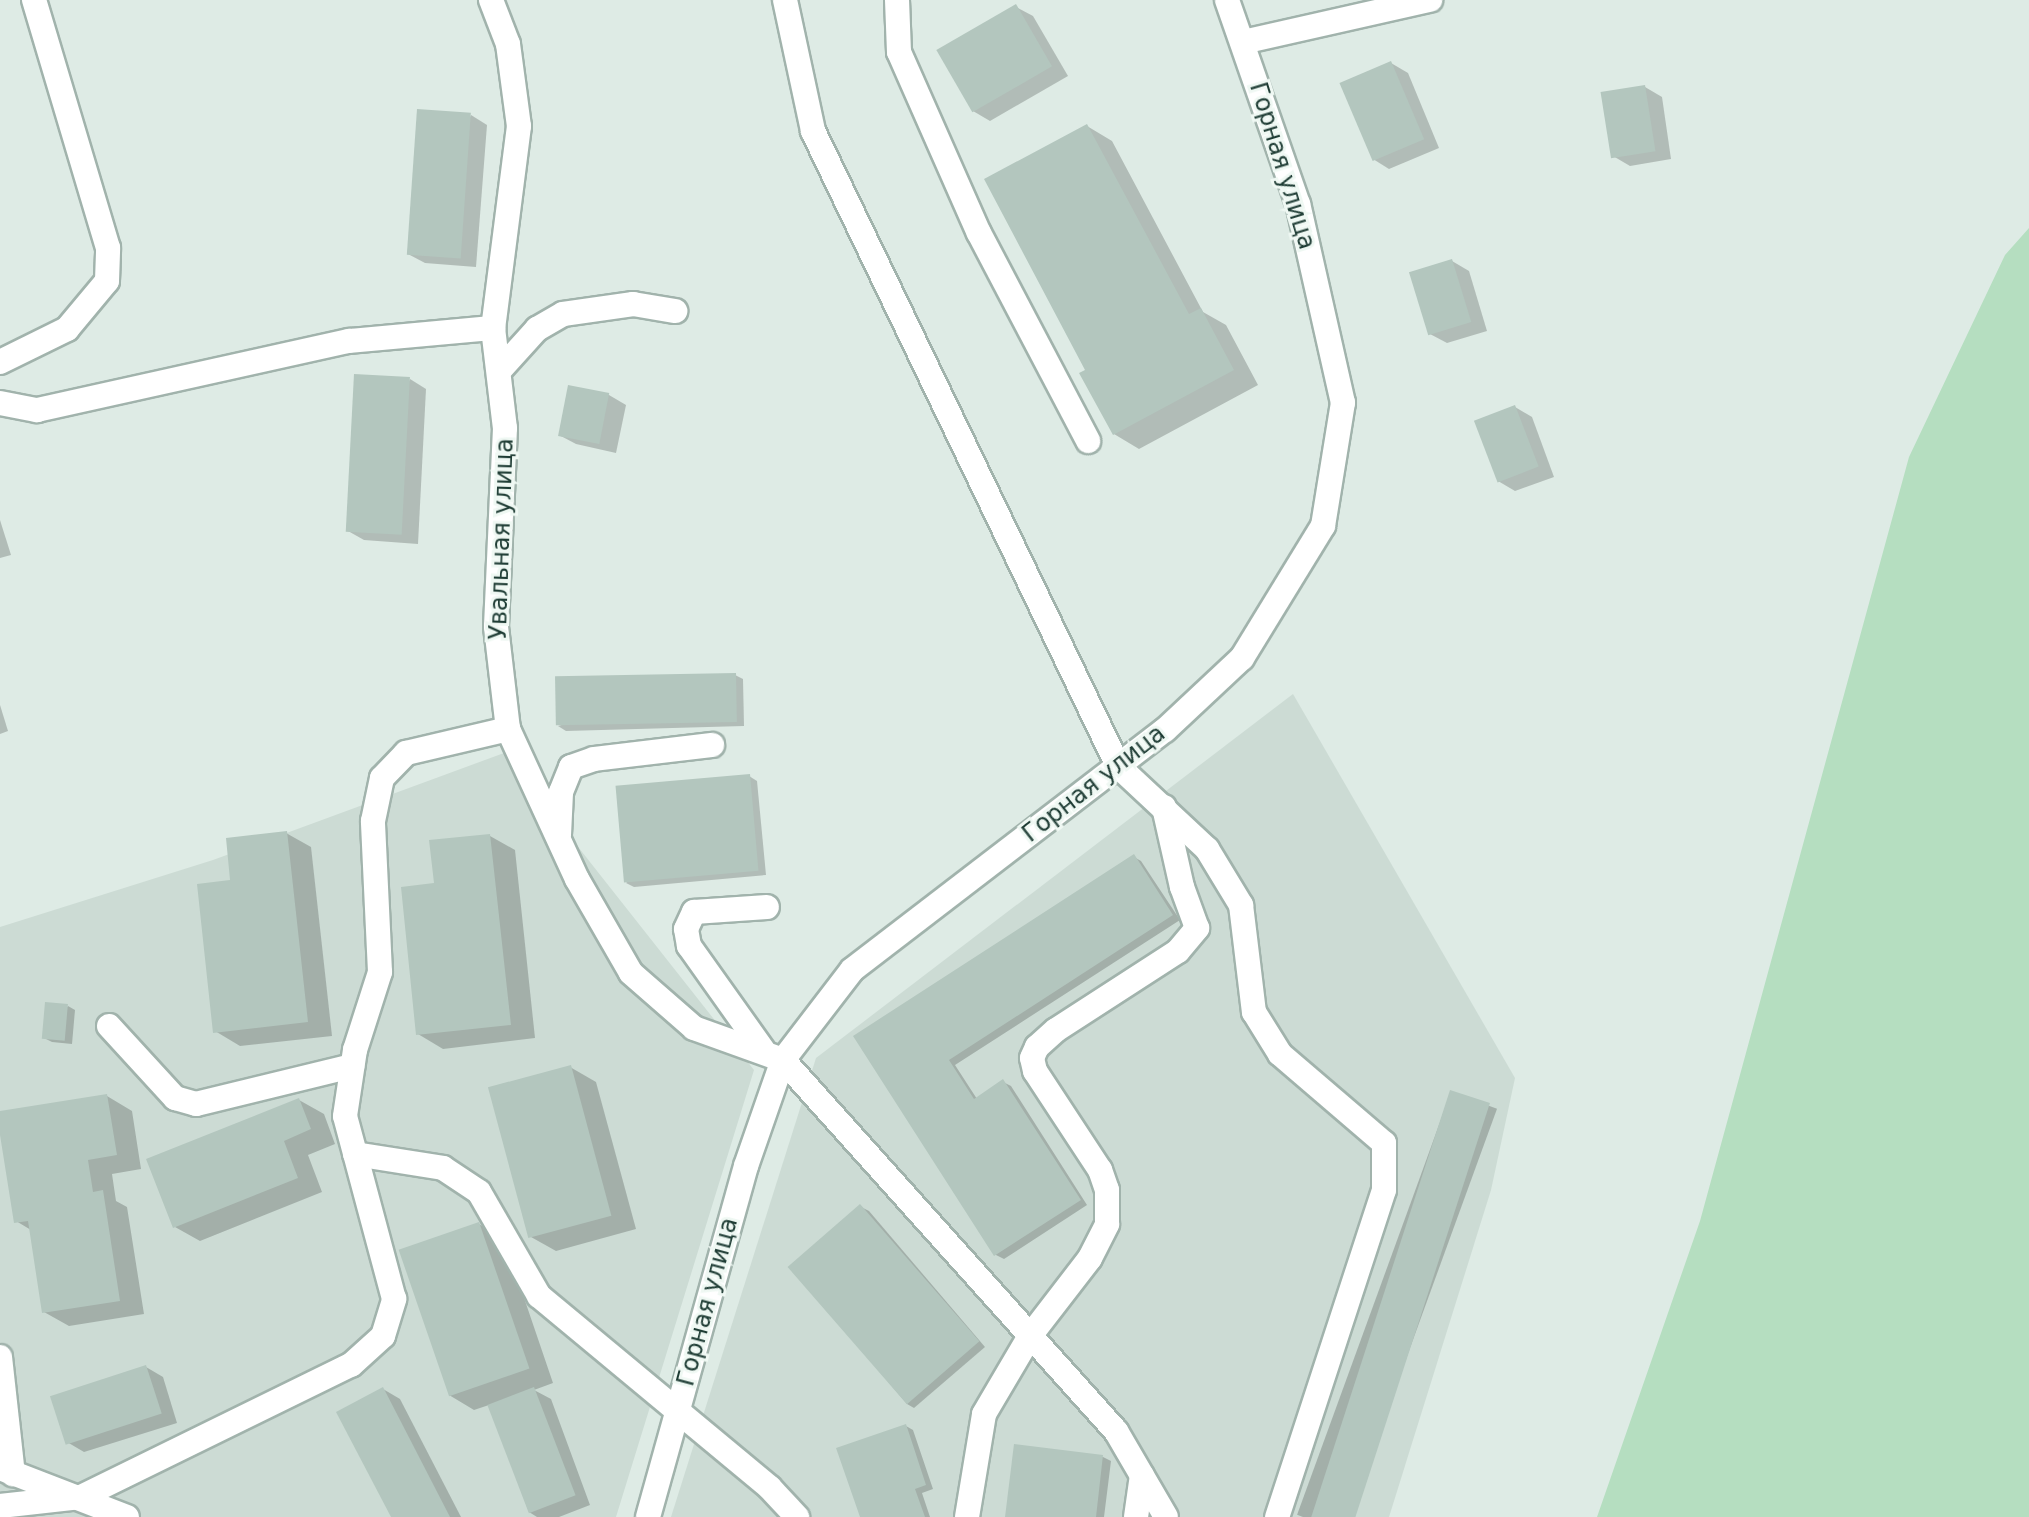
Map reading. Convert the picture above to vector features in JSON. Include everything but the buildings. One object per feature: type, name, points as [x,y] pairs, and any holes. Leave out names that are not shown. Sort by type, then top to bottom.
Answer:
[{"type":"street","points":[[0,362],[67,329],[107,281],[108,248],[34,0]]},
{"type":"street","name":"Увальная улица","points":[[491,0],[508,44],[519,126],[493,328],[505,428],[496,627],[508,729],[559,839],[631,973],[694,1028],[773,1055]]},
{"type":"street","points":[[785,0],[813,131],[1118,766],[1207,849],[1241,905],[1254,1012],[1280,1054],[1384,1143],[1384,1190],[1277,1517]]},
{"type":"street","points":[[897,0],[899,52],[979,233],[1088,441]]},
{"type":"street","name":"Горная улица","points":[[648,1517],[746,1166],[773,1055],[852,970],[1165,730],[1242,658],[1323,526],[1343,403],[1298,204],[1227,0]]},
{"type":"street","points":[[1243,42],[1430,0]]},
{"type":"street","points":[[499,371],[537,329],[563,314],[633,304],[675,311]]},
{"type":"street","points":[[0,403],[37,410],[349,341],[493,328]]},
{"type":"street","points":[[81,1507],[351,1365],[383,1336],[394,1299],[345,1116],[352,1066],[380,972],[373,821],[382,778],[406,753],[508,729]]},
{"type":"street","points":[[559,839],[561,792],[571,767],[594,759],[712,745]]},
{"type":"street","points":[[967,1517],[984,1414],[1030,1336],[1090,1258],[1107,1224],[1107,1190],[1100,1170],[1035,1071],[1032,1058],[1037,1047],[1056,1030],[1178,951],[1195,935],[1195,917],[1182,887],[1164,807]]},
{"type":"street","points":[[767,907],[694,912],[686,929],[689,946],[773,1055],[1116,1431],[1166,1517]]},
{"type":"street","points":[[109,1026],[175,1098],[196,1104],[352,1066]]},
{"type":"street","points":[[355,1154],[443,1168],[479,1192],[539,1296],[770,1488],[797,1517]]},
{"type":"street","points":[[0,1357],[6,1471],[81,1507]]},
{"type":"street","points":[[1136,1517],[1142,1475]]},
{"type":"street","points":[[0,1506],[81,1507],[127,1517]]},
{"type":"shaded area","points":[[1293,694],[1515,1078],[1491,1190],[1389,1517],[671,1517],[816,1058]]},
{"type":"shaded area","points":[[504,753],[754,1070],[616,1517],[0,1517],[0,927],[213,860]]},
{"type":"green space","points":[[2029,228],[2029,1517],[1597,1517],[1700,1221],[1909,457],[2005,255]]}]
